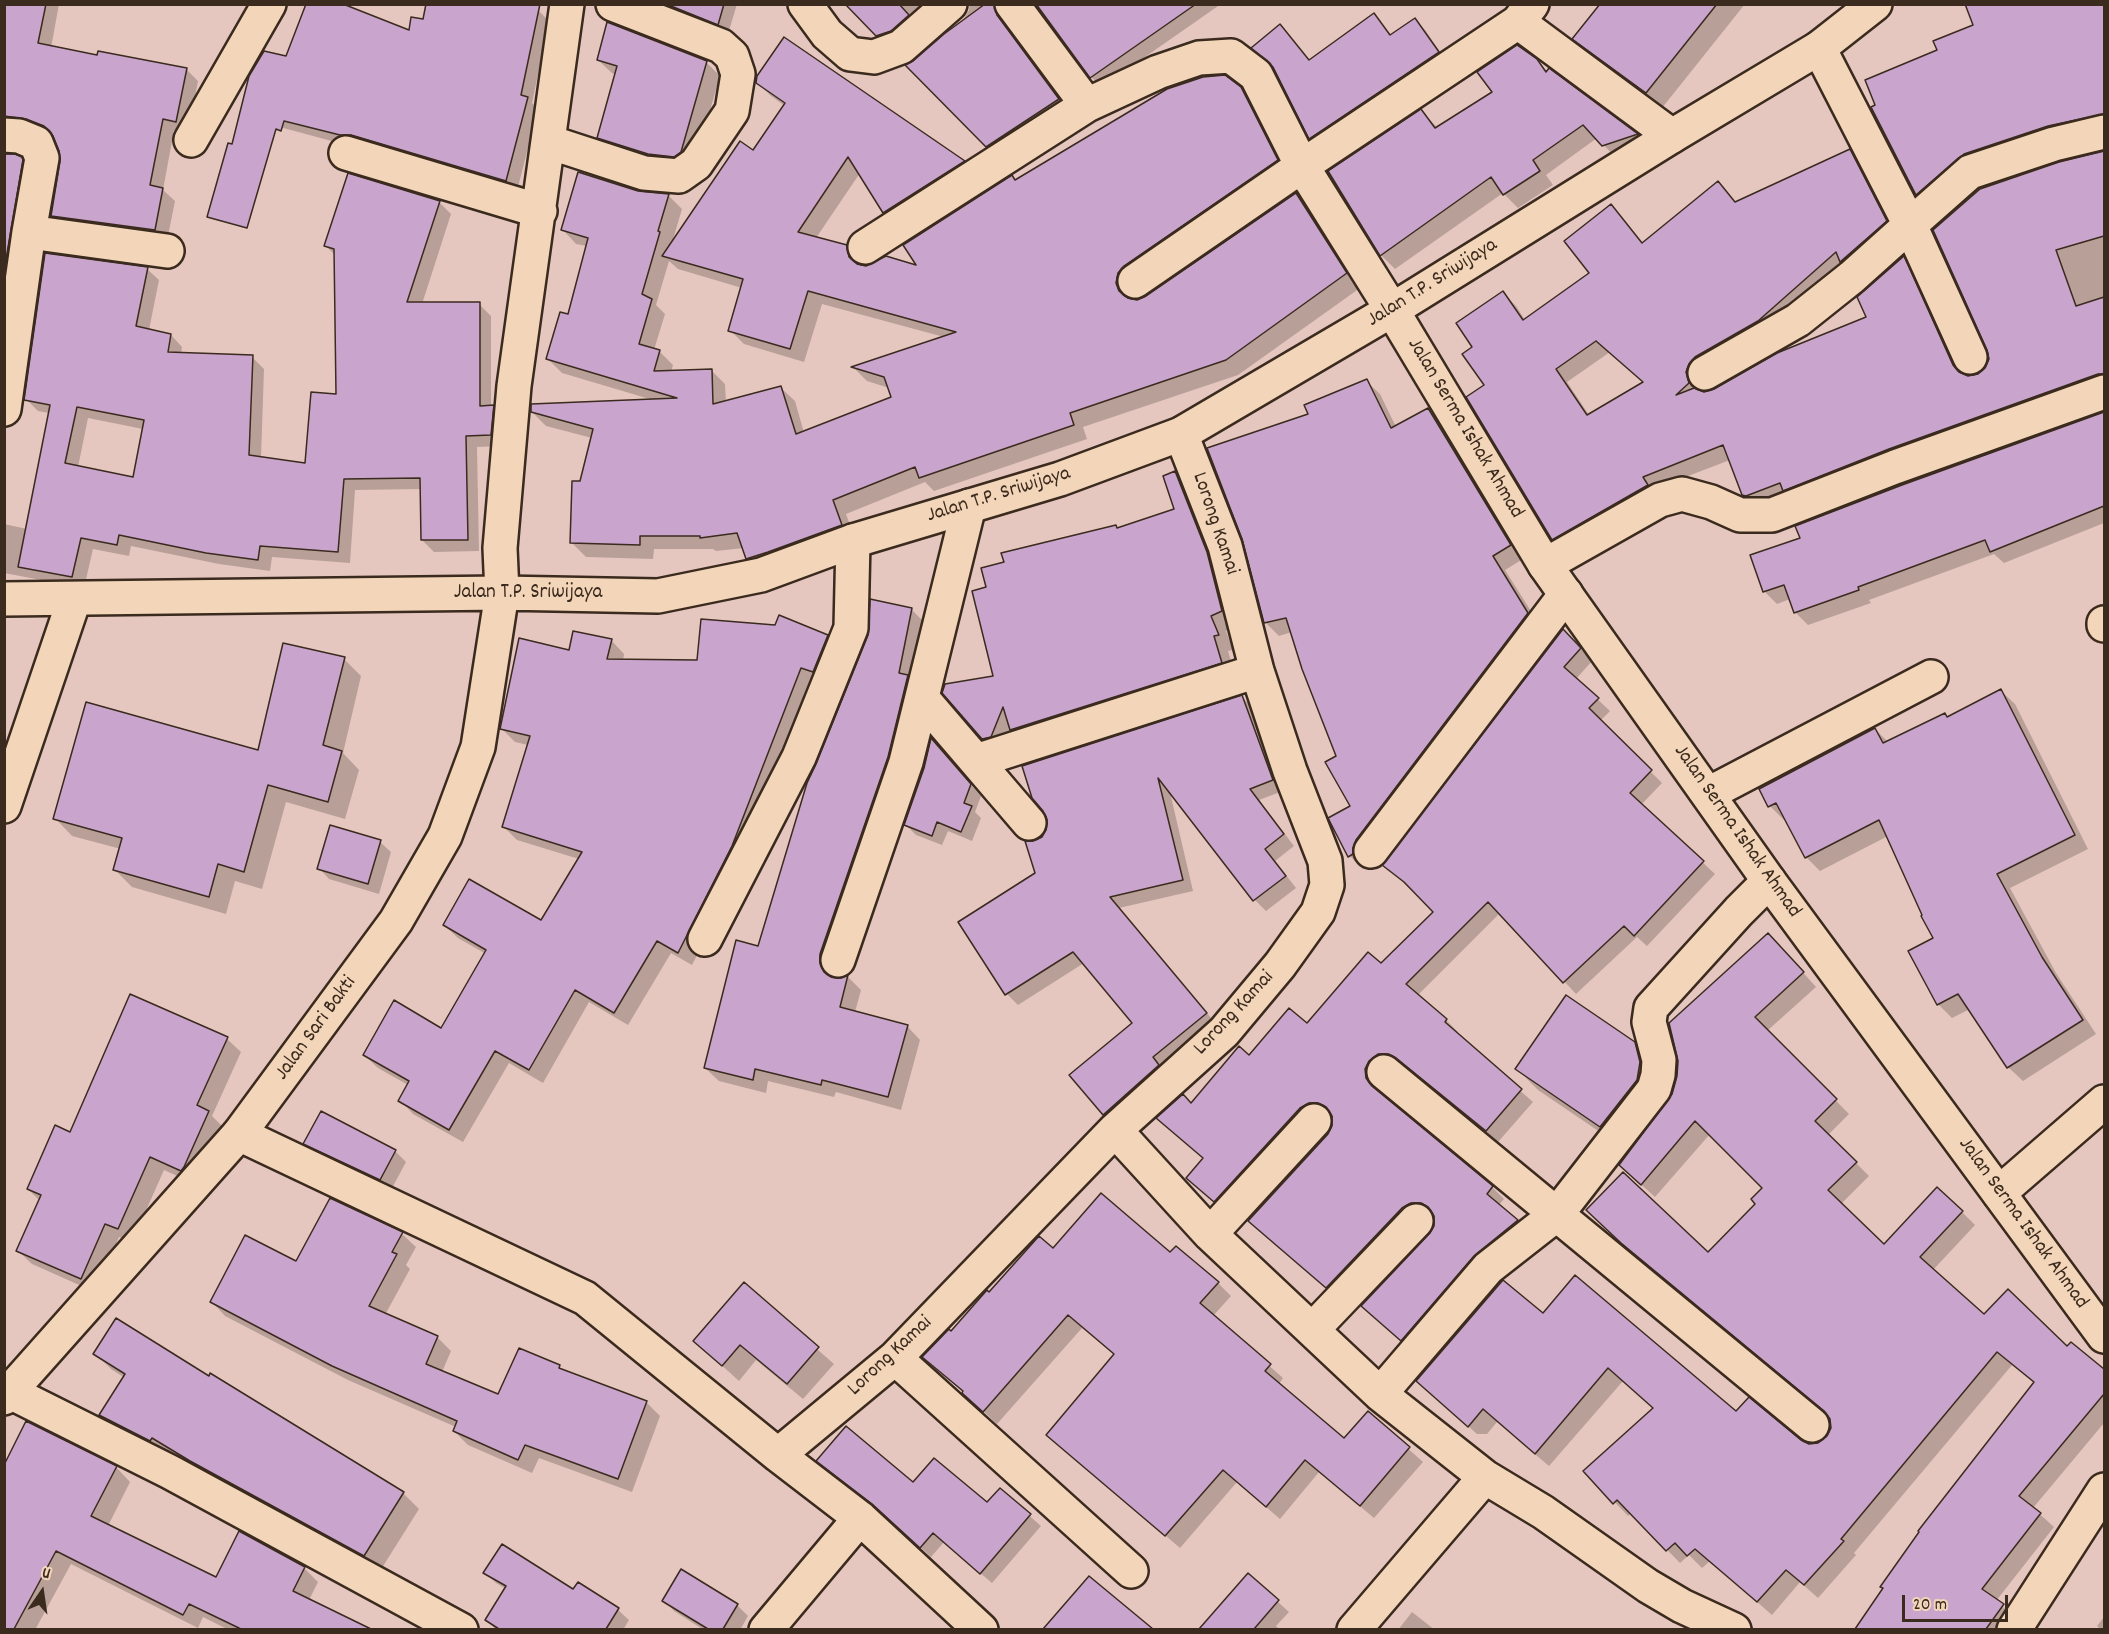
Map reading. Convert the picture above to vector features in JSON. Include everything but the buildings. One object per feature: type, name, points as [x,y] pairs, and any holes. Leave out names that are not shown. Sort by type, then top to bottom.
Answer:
[{"type":"street","points":[[191,140],[269,4]]},
{"type":"street","name":"Jalan Sari Bakti","points":[[7,1395],[239,1134],[396,921],[445,836],[478,747],[502,593],[500,548],[514,386],[567,4]]},
{"type":"street","points":[[549,142],[644,173],[679,176],[696,164],[732,111],[738,74],[732,56],[721,46],[613,4]]},
{"type":"street","points":[[805,4],[827,34],[850,54],[874,57],[901,47],[950,4]]},
{"type":"street","points":[[1012,4],[1086,105]]},
{"type":"street","name":"Jalan T.P. Sriwijaya","points":[[4,599],[74,600],[502,593],[658,596],[761,575],[853,541],[1060,479],[1181,434],[1392,310],[1672,136],[1819,48],[1875,4]]},
{"type":"street","points":[[1135,281],[1525,13],[1672,136]]},
{"type":"street","points":[[1819,48],[1910,225],[1970,357]]},
{"type":"street","name":"Jalan Serma Ishak Ahmad","points":[[865,247],[1086,105],[1158,72],[1199,58],[1231,56],[1256,75],[1302,166],[1392,310],[1545,565],[1770,881],[2104,1336]]},
{"type":"street","points":[[1705,373],[1798,321],[1852,277],[1970,172],[2054,144],[2104,132]]},
{"type":"street","points":[[4,135],[19,136],[36,143],[42,158],[29,232],[11,308],[4,410]]},
{"type":"street","points":[[346,153],[540,211]]},
{"type":"street","points":[[29,232],[167,251]]},
{"type":"street","points":[[1545,565],[1660,500],[1682,494],[1711,502],[1740,515],[1772,515],[1895,466],[2104,392]]},
{"type":"street","name":"Lorong Kamai","points":[[778,1455],[895,1359],[1115,1130],[1224,1032],[1280,965],[1318,912],[1327,885],[1325,861],[1290,771],[1257,671],[1225,546],[1181,434]]},
{"type":"street","points":[[838,960],[906,762],[969,506]]},
{"type":"street","points":[[705,939],[799,757],[851,628],[853,541]]},
{"type":"street","points":[[1371,851],[1566,594]]},
{"type":"street","points":[[4,806],[74,600]]},
{"type":"street","points":[[976,761],[1257,671]]},
{"type":"street","points":[[1708,794],[1930,677]]},
{"type":"street","points":[[922,698],[1029,823]]},
{"type":"street","points":[[1380,1394],[1488,1268],[1557,1214],[1654,1089],[1659,1060],[1649,1022],[1651,1008],[1739,911],[1770,881]]},
{"type":"street","points":[[1384,1072],[1812,1425]]},
{"type":"street","points":[[1999,1193],[2104,1102]]},
{"type":"street","points":[[1210,1234],[1314,1121]]},
{"type":"street","points":[[1115,1130],[1210,1234],[1380,1394],[1485,1477],[1543,1512],[1648,1586],[1675,1618],[1734,1629]]},
{"type":"street","points":[[239,1134],[585,1298],[778,1455],[860,1518],[981,1629]]},
{"type":"street","points":[[1313,1329],[1416,1221]]},
{"type":"street","points":[[895,1359],[1131,1571]]},
{"type":"street","points":[[7,1395],[170,1472],[461,1629]]},
{"type":"street","points":[[1354,1629],[1485,1477]]},
{"type":"street","points":[[2022,1626],[2104,1490]]},
{"type":"street","points":[[766,1629],[860,1518]]}]
